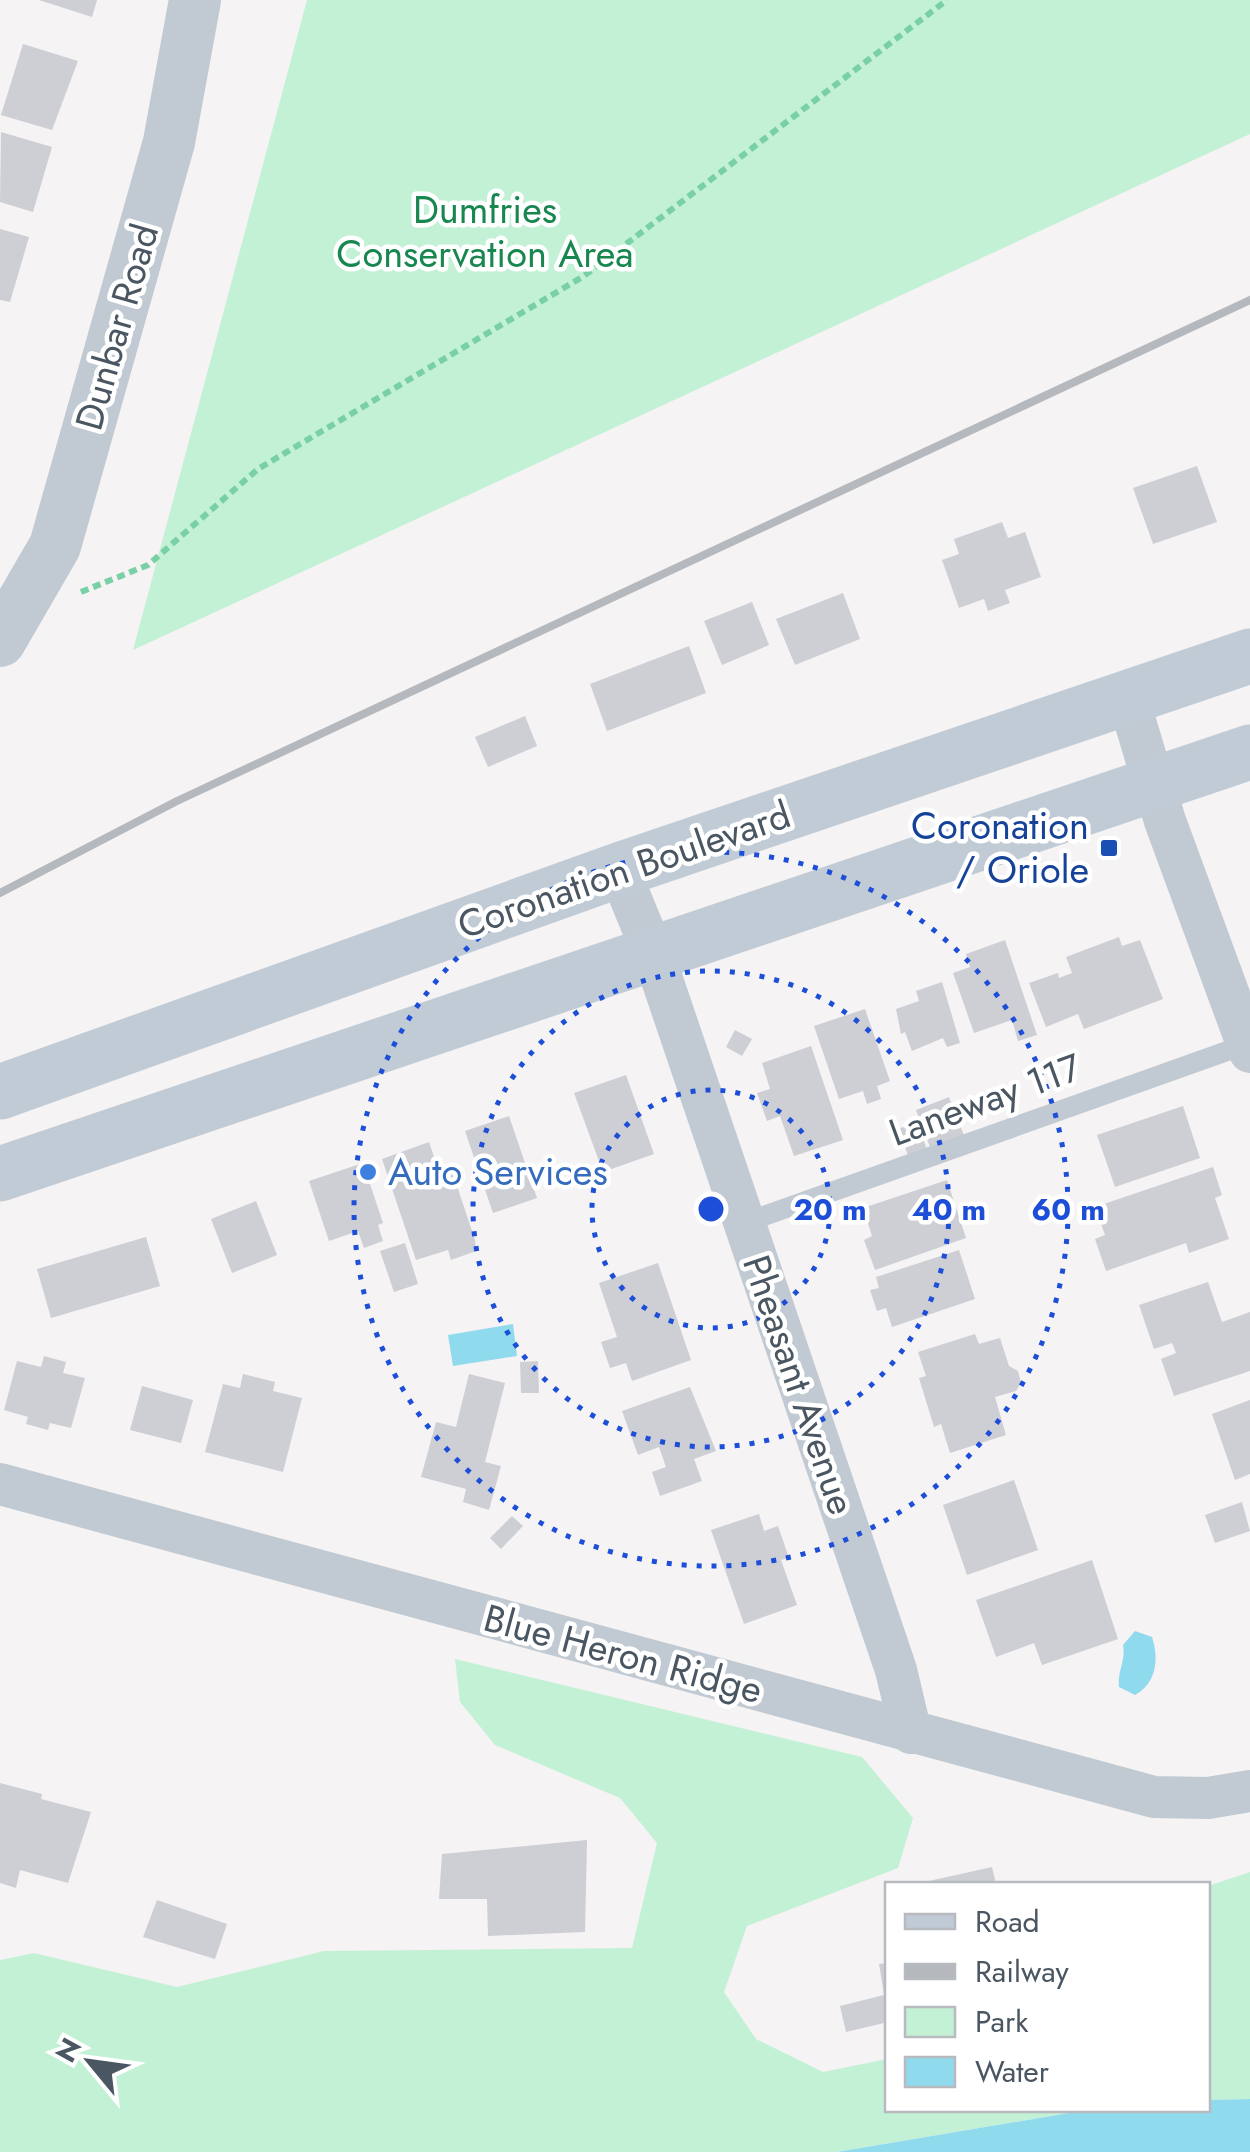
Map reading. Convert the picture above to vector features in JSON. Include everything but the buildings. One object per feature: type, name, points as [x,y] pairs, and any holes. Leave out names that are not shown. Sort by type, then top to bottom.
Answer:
[{"type":"main road","name":"Coronation Boulevard","points":[[17,1087],[619,870],[1250,656]]},
{"type":"main road","points":[[0,1174],[1250,752]]},
{"type":"main road","points":[[17,1087],[62,1152]]},
{"type":"street","name":"Dunbar Road","points":[[0,641],[55,546],[169,142],[195,0]]},
{"type":"street","points":[[1128,698],[1153,784],[1249,1047]]},
{"type":"street","name":"Pheasant Avenue","points":[[619,870],[653,953],[896,1670],[911,1732]]},
{"type":"street","name":"Blue Heron Ridge","points":[[0,1484],[1154,1797],[1208,1798],[1250,1791]]},
{"type":"lane","name":"Laneway 117","points":[[744,1223],[1249,1047]]},
{"type":"path","points":[[76,594],[148,565],[258,468],[584,276],[947,0]]},
{"type":"green space","name":"Dumfries Conservation Area","points":[[307,0],[1250,0],[1250,134],[133,650]]},
{"type":"green space","points":[[455,1659],[862,1757],[913,1818],[898,1868],[747,1926],[724,1992],[756,2039],[823,2072],[885,2059],[885,2112],[1075,2112],[837,2152],[0,2152],[0,1960],[34,1953],[177,1987],[324,1951],[632,1948],[657,1843],[620,1798],[495,1745],[460,1702]]},
{"type":"green space","points":[[1250,1872],[1250,2099],[1210,2100],[1210,1885]]},
{"type":"water","points":[[513,1324],[517,1356],[453,1366],[448,1335]]},
{"type":"water","points":[[1135,1631],[1152,1637],[1155,1661],[1148,1684],[1135,1695],[1119,1687],[1119,1681],[1123,1645]]},
{"type":"water","points":[[1250,2099],[1250,2152],[837,2152],[1075,2112],[1210,2112],[1210,2100]]},
{"type":"railway","points":[[0,893],[177,801],[1250,300]]},
{"type":"place","name":"Coronation / Oriole","points":[[1109,848]]},
{"type":"place","name":"Auto Services","points":[[368,1172]]}]
